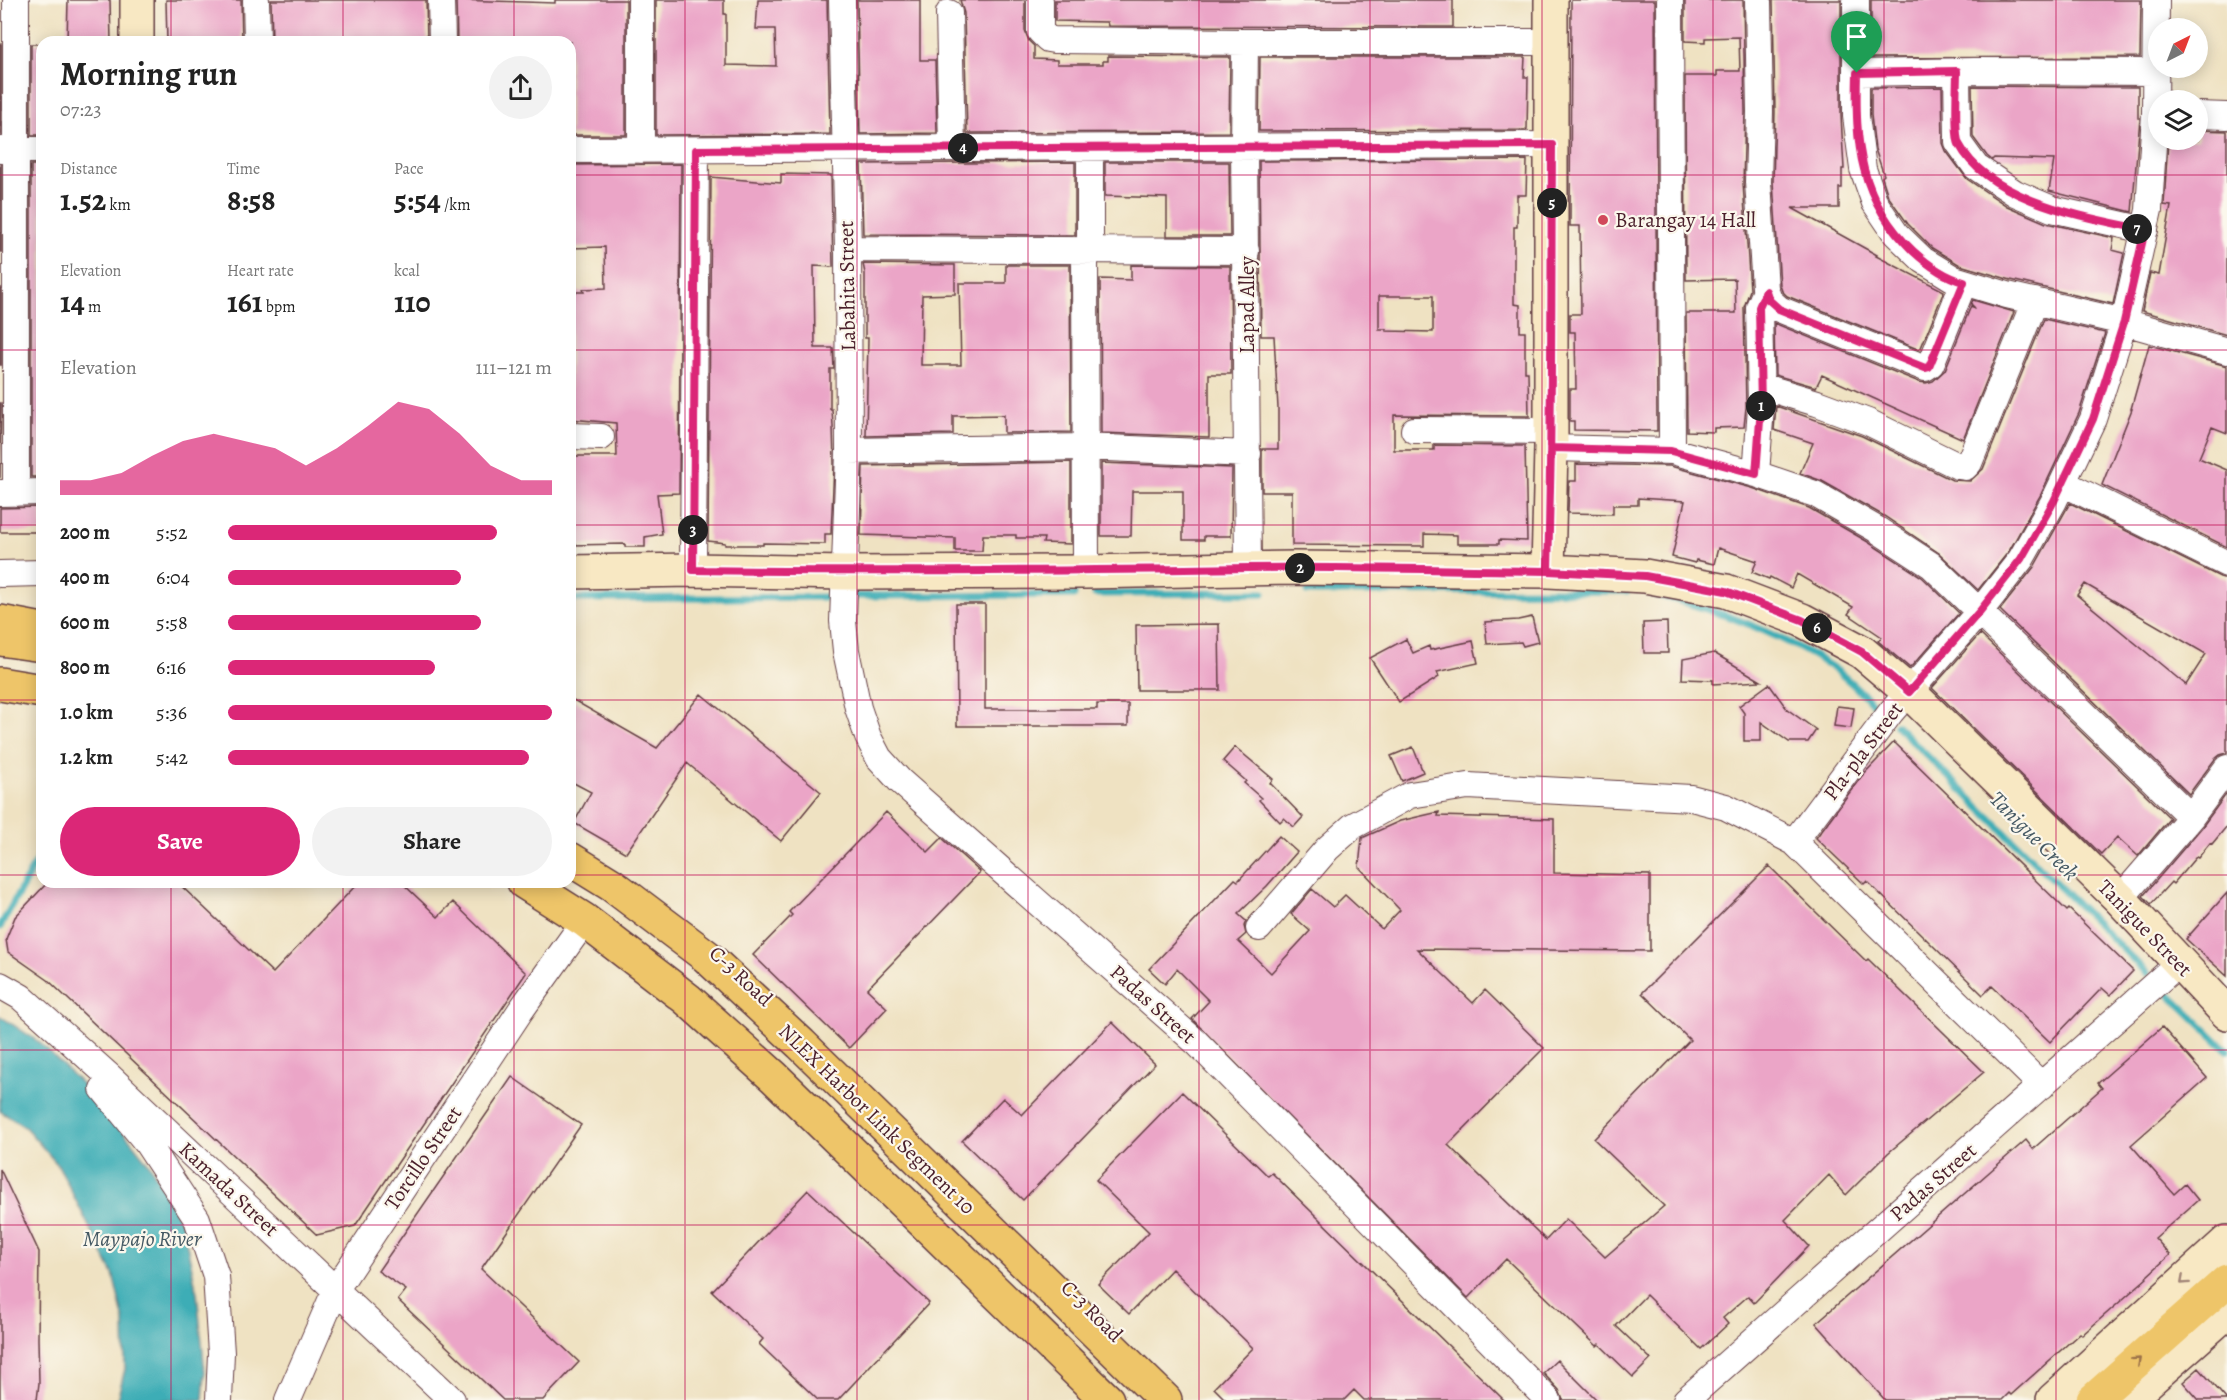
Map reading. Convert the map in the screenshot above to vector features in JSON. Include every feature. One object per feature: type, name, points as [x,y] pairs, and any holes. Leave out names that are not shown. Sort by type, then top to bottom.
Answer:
[{"type":"main road","points":[[0,622],[36,629]]},
{"type":"main road","points":[[0,639],[36,644]]},
{"type":"main road","points":[[0,684],[36,690]]},
{"type":"main road","points":[[0,691],[36,699]]},
{"type":"main road","name":"C-3 Road","points":[[576,848],[624,877],[713,949],[1008,1229],[1182,1400]]},
{"type":"main road","name":"NLEX Harbor Link Segment 10","points":[[576,863],[612,885],[706,956],[801,1044],[1165,1400]]},
{"type":"main road","points":[[514,888],[579,929],[676,1002],[781,1100],[1091,1400]]},
{"type":"main road","name":"NLEX Harbor Link Segment 10","points":[[533,888],[584,920],[687,999],[774,1077],[1107,1400]]},
{"type":"main road","points":[[2093,1400],[2227,1281]]},
{"type":"street","points":[[16,0],[8,150],[8,493],[36,492]]},
{"type":"street","points":[[137,0],[137,36]]},
{"type":"street","points":[[256,0],[256,36]]},
{"type":"street","points":[[441,0],[442,36]]},
{"type":"street","points":[[641,0],[641,150]]},
{"type":"street","name":"Labahita Street","points":[[842,0],[848,249],[849,451],[844,580]]},
{"type":"street","points":[[1040,0],[1040,31],[1047,39],[1054,40],[1551,42]]},
{"type":"street","points":[[1548,571],[1551,439],[1551,0]]},
{"type":"street","points":[[1670,0],[1671,451]]},
{"type":"street","points":[[1758,0],[1760,81],[1758,182],[1766,291],[1769,300],[1779,309],[1925,368],[1931,364],[1964,282]]},
{"type":"street","points":[[1856,0],[1856,116],[1863,169],[1875,203],[1896,234],[1923,260],[1954,279],[1964,282],[2124,322],[2227,351]]},
{"type":"street","name":"Pla-pla Street","points":[[2156,0],[2156,18]]},
{"type":"street","points":[[949,13],[952,148]]},
{"type":"street","name":"Lapad Alley","points":[[1245,42],[1248,568]]},
{"type":"street","points":[[1957,71],[1958,142],[1976,167],[2015,193],[2052,209],[2145,230]]},
{"type":"street","points":[[1857,73],[2148,72]]},
{"type":"street","points":[[2208,115],[2227,116]]},
{"type":"street","points":[[576,150],[1552,145]]},
{"type":"street","points":[[1086,572],[1084,447],[1090,148]]},
{"type":"street","points":[[8,150],[36,150]]},
{"type":"street","points":[[693,570],[696,150]]},
{"type":"street","name":"Pla-pla Street","points":[[1794,842],[1891,712],[1980,611],[2021,559],[2063,483],[2093,419],[2124,322],[2149,210],[2154,150]]},
{"type":"street","points":[[848,249],[1246,250]]},
{"type":"street","points":[[1756,474],[1761,386],[1759,307],[1766,291]]},
{"type":"street","points":[[1761,386],[1868,422],[1958,466],[1965,467],[1970,462],[2035,301]]},
{"type":"street","points":[[1414,430],[1551,439],[1671,451],[1756,474],[1815,494],[1876,529],[1931,565],[2191,817]]},
{"type":"street","points":[[576,436],[601,436]]},
{"type":"street","points":[[849,451],[1084,447],[1248,454]]},
{"type":"street","points":[[2063,483],[2227,564]]},
{"type":"street","name":"Tanigue Street","points":[[576,572],[693,570],[844,580],[1248,568],[1548,571],[1645,576],[1726,591],[1802,620],[1862,652],[1909,692],[2120,899],[2227,1013]]},
{"type":"street","points":[[0,574],[36,573]]},
{"type":"street","name":"Padas Street","points":[[844,580],[843,621],[846,651],[858,708],[868,737],[879,758],[900,781],[1169,1017],[1548,1400]]},
{"type":"street","points":[[2120,899],[2191,817],[2227,768]]},
{"type":"street","points":[[1259,928],[1327,849],[1353,826],[1410,795],[1468,786],[1691,798],[1726,807],[1794,842],[2042,1086]]},
{"type":"street","name":"Torcillo Street","points":[[288,1400],[336,1289],[521,1010],[579,929]]},
{"type":"street","name":"Padas Street","points":[[1686,1400],[2178,963]]},
{"type":"street","name":"Kamada Street","points":[[0,985],[21,997],[110,1077],[452,1400]]},
{"type":"street","points":[[0,1002],[48,1034],[99,1084],[147,1143],[197,1219],[216,1276],[221,1353],[219,1400]]},
{"type":"street","points":[[2053,1400],[2227,1242]]},
{"type":"street","points":[[2127,1400],[2227,1312]]},
{"type":"water","name":"Maypajo River","points":[[0,1016],[39,1042],[99,1101],[150,1165],[183,1226],[197,1293],[205,1373],[203,1400],[117,1400],[125,1369],[124,1321],[113,1274],[58,1165],[25,1127],[0,1111]]},
{"type":"building","points":[[68,0],[110,0],[111,36],[67,36]]},
{"type":"building","points":[[166,0],[241,0],[242,36],[167,36]]},
{"type":"building","points":[[271,0],[426,0],[427,36],[272,36]]},
{"type":"building","points":[[456,0],[555,3],[555,0],[626,0],[626,135],[576,135],[576,36],[457,36]]},
{"type":"building","points":[[656,0],[724,0],[726,65],[776,66],[775,29],[756,29],[758,0],[827,0],[830,134],[656,135]]},
{"type":"building","points":[[857,0],[920,0],[920,60],[935,60],[937,133],[860,134]]},
{"type":"building","points":[[960,0],[1025,0],[1025,31],[1034,46],[1034,59],[1057,60],[1057,64],[1103,64],[1103,61],[1108,61],[1108,56],[1230,57],[1229,132],[967,133],[964,13]]},
{"type":"building","points":[[1055,0],[1453,0],[1453,27],[1108,26],[1107,22],[1055,21]]},
{"type":"building","points":[[1571,0],[1655,0],[1657,431],[1574,430],[1574,421],[1570,421],[1570,389],[1576,389],[1575,332],[1570,332],[1570,314],[1581,314],[1580,226],[1570,226]]},
{"type":"building","points":[[1685,0],[1743,0],[1745,112],[1743,183],[1750,290],[1744,307],[1746,407],[1744,427],[1714,428],[1714,432],[1687,431],[1686,313],[1736,313],[1735,279],[1686,280],[1685,76],[1717,76],[1717,71],[1740,71],[1739,37],[1705,38],[1705,42],[1685,41]]},
{"type":"building","points":[[1773,0],[1841,0],[1841,116],[1844,169],[1842,169],[1842,188],[1839,188],[1839,208],[1792,208],[1876,256],[1944,291],[1920,350],[1787,296],[1782,291],[1773,182],[1775,112]]},
{"type":"building","points":[[1871,0],[2141,0],[2140,57],[1871,58]]},
{"type":"building","points":[[1,44],[1,135],[0,135]]},
{"type":"building","points":[[31,44],[36,44],[36,135],[31,135]]},
{"type":"building","points":[[1260,57],[1525,57],[1524,77],[1528,77],[1527,130],[1259,131]]},
{"type":"building","points":[[1972,86],[2138,87],[2138,118],[2140,118],[2132,212],[2049,191],[2054,160],[1994,158],[1992,160],[1973,137]]},
{"type":"building","points":[[1942,87],[1943,143],[1946,151],[1967,179],[2007,206],[2046,223],[2114,238],[2112,250],[2124,253],[2113,304],[2011,280],[1960,265],[1932,248],[1908,224],[1888,196],[1882,177],[1884,175],[1875,149],[1871,88]]},
{"type":"building","points":[[2208,130],[2227,131],[2227,335],[2142,311],[2150,273],[2159,275],[2171,206],[2164,205],[2167,150],[2208,150]]},
{"type":"building","points":[[1527,160],[1526,195],[1517,195],[1517,227],[1514,227],[1514,304],[1520,305],[1520,332],[1525,332],[1525,372],[1528,372],[1529,416],[1394,415],[1394,450],[1434,450],[1434,445],[1525,446],[1527,541],[1499,540],[1499,544],[1457,544],[1457,535],[1424,534],[1424,546],[1292,545],[1292,492],[1262,492],[1262,449],[1278,449],[1278,408],[1274,336],[1261,336],[1259,161]],"holes":[[[1379,296],[1433,296],[1433,332],[1379,329]]]},
{"type":"building","points":[[1075,162],[1075,235],[863,234],[861,164]]},
{"type":"building","points":[[1105,162],[1229,162],[1230,236],[1167,236],[1167,198],[1105,196]]},
{"type":"building","points":[[681,164],[679,493],[657,494],[662,534],[645,537],[645,547],[625,547],[625,544],[576,545],[576,456],[617,456],[616,423],[576,420],[576,292],[584,292],[583,289],[606,288],[605,247],[576,248],[576,165]]},
{"type":"building","points":[[1,165],[1,252],[0,252]]},
{"type":"building","points":[[31,165],[36,165],[36,477],[31,477]]},
{"type":"building","points":[[781,174],[831,175],[833,267],[814,266],[815,348],[833,348],[834,369],[830,369],[834,464],[831,534],[825,534],[825,544],[725,545],[725,543],[708,541],[711,177],[781,183]]},
{"type":"building","points":[[863,264],[955,265],[955,294],[922,295],[921,365],[961,365],[959,283],[1006,283],[1006,265],[1070,265],[1071,432],[1004,433],[1004,415],[953,416],[953,434],[866,436],[868,338],[865,338]]},
{"type":"building","points":[[1131,265],[1230,266],[1231,374],[1209,374],[1209,437],[1101,433],[1100,279],[1131,280]]},
{"type":"building","points":[[1,288],[1,365],[0,365]]},
{"type":"building","points":[[1973,300],[2014,312],[1963,439],[1822,375],[1816,387],[1775,375],[1774,323],[1919,382],[1933,381],[1945,370],[1971,306],[1975,308],[1971,304]]},
{"type":"building","points":[[2044,319],[2105,333],[2079,413],[2041,494],[2009,551],[1978,590],[1939,553],[1884,516],[1822,481],[1800,473],[1813,443],[1774,430],[1776,406],[1862,436],[1952,480],[1970,481],[1983,469]]},
{"type":"building","points":[[2149,345],[2227,366],[2227,433],[2212,427],[2199,458],[2227,470],[2227,547],[2102,485],[2132,409]]},
{"type":"building","points":[[0,403],[1,403],[0,478]]},
{"type":"building","points":[[1071,462],[1071,544],[1043,543],[1044,538],[1016,538],[1016,535],[983,535],[982,551],[955,551],[955,538],[861,535],[863,466]]},
{"type":"building","points":[[1101,463],[1232,468],[1231,536],[1204,536],[1204,540],[1183,540],[1183,491],[1132,491],[1131,536],[1101,536]]},
{"type":"building","points":[[1576,464],[1670,466],[1752,488],[1809,508],[1922,577],[1959,613],[1910,668],[1878,641],[1882,637],[1848,614],[1853,607],[1797,574],[1791,588],[1770,577],[1769,579],[1752,572],[1757,561],[1718,548],[1714,564],[1696,560],[1695,563],[1672,557],[1685,501],[1638,498],[1638,505],[1613,505],[1613,514],[1568,513],[1569,481],[1576,481]]},
{"type":"building","points":[[2070,503],[2227,579],[2227,753],[2215,759],[2189,794],[2000,610],[2034,567]],"holes":[[[2085,584],[2206,654],[2186,685],[2077,595]]]},
{"type":"building","points":[[36,507],[36,532],[0,532],[0,508]]},
{"type":"building","points":[[956,604],[985,604],[985,709],[1097,709],[1097,704],[1128,704],[1128,726],[957,726]]},
{"type":"building","points":[[1532,617],[1538,642],[1523,646],[1521,642],[1487,644],[1485,622]]},
{"type":"building","points":[[1667,622],[1668,653],[1644,653],[1643,623]]},
{"type":"building","points":[[1219,624],[1220,690],[1137,690],[1136,625]]},
{"type":"building","points":[[1980,634],[2170,818],[2138,856],[2117,837],[2101,854],[1932,688]]},
{"type":"building","points":[[1406,639],[1413,653],[1429,646],[1430,650],[1473,641],[1478,663],[1437,672],[1439,677],[1399,702],[1370,658]]},
{"type":"building","points":[[1714,653],[1761,681],[1713,684],[1713,680],[1682,679],[1683,659]]},
{"type":"building","points":[[1769,684],[1787,709],[1816,730],[1808,742],[1789,742],[1761,722],[1761,741],[1744,741],[1744,713],[1739,706]]},
{"type":"building","points":[[701,694],[821,792],[781,841],[687,763],[626,853],[576,824],[576,819],[591,792],[576,784],[576,701],[657,748]]},
{"type":"building","points":[[1837,706],[1854,708],[1851,728],[1834,726]]},
{"type":"building","points":[[1894,742],[2067,911],[2069,909],[2133,971],[2110,995],[2102,988],[2050,1042],[1992,986],[1983,995],[1867,881],[1864,884],[1816,838],[1861,777]]},
{"type":"building","points":[[1235,747],[1273,779],[1270,783],[1303,817],[1294,827],[1284,818],[1280,822],[1259,800],[1261,798],[1244,783],[1246,781],[1223,761]]},
{"type":"building","points":[[1413,747],[1423,772],[1402,781],[1391,756]]},
{"type":"building","points":[[2227,793],[2227,826],[2212,844],[2210,843],[2173,884],[2171,882],[2151,904],[2143,896],[2202,827]]},
{"type":"building","points":[[886,812],[928,852],[942,838],[980,872],[867,989],[887,1008],[849,1048],[753,955],[792,915],[789,912]]},
{"type":"building","points":[[1439,812],[1438,816],[1554,819],[1554,873],[1650,875],[1650,951],[1417,949],[1473,1003],[1485,990],[1544,1048],[1448,1145],[1546,1240],[1566,1219],[1605,1257],[1664,1206],[1594,1139],[1690,1040],[1642,993],[1769,866],[1984,1072],[1888,1153],[1846,1195],[1829,1175],[1785,1220],[1809,1246],[1754,1303],[1748,1296],[1723,1318],[1728,1324],[1701,1349],[1646,1295],[1616,1326],[1651,1359],[1633,1377],[1506,1259],[1468,1298],[1192,1019],[1209,1001],[1177,969],[1165,984],[1149,969],[1235,879],[1238,881],[1279,836],[1297,852],[1238,914],[1246,921],[1244,926],[1246,934],[1238,941],[1271,973],[1310,931],[1291,914],[1312,889],[1333,907],[1345,895],[1382,929],[1400,910],[1359,867],[1362,838],[1400,821]]},
{"type":"building","points":[[42,888],[183,888],[273,973],[353,888],[407,888],[438,917],[453,902],[526,973],[355,1226],[317,1235],[48,980],[8,952],[6,939],[15,917]]},
{"type":"building","points":[[2227,893],[2227,976],[2186,939]]},
{"type":"building","points":[[1112,1022],[1155,1064],[1023,1200],[962,1141],[1003,1098],[1022,1115]]},
{"type":"building","points":[[2162,1027],[2207,1078],[2131,1145],[2174,1194],[2185,1184],[2198,1200],[2155,1238],[2170,1255],[2082,1335],[2080,1333],[2011,1395],[2009,1393],[2002,1400],[1885,1400],[1816,1323],[2026,1140],[2033,1149],[2102,1088],[2098,1083]]},
{"type":"building","points":[[512,1077],[581,1125],[481,1269],[579,1362],[543,1400],[503,1400],[398,1300],[406,1290],[378,1271]]},
{"type":"building","points":[[1182,1092],[1268,1176],[1272,1173],[1504,1400],[1364,1400],[1354,1390],[1344,1400],[1226,1400],[1214,1388],[1253,1348],[1172,1269],[1129,1314],[1098,1284],[1149,1232],[1096,1180]]},
{"type":"building","points":[[0,1169],[39,1252],[37,1400],[0,1400]]},
{"type":"building","points":[[808,1190],[929,1303],[838,1400],[818,1400],[759,1344],[763,1339],[712,1291]]},
{"type":"building","points":[[1557,1360],[1597,1400],[1563,1400],[1559,1390],[1543,1373]]},
{"type":"building","points":[[2199,1368],[2227,1400],[2199,1400],[2183,1382]]},
{"type":"waterway","name":"Tanigue Creek","points":[[1307,592],[1627,591]]},
{"type":"waterway","name":"Tanigue Creek","points":[[1095,594],[1263,593]]},
{"type":"waterway","name":"Tanigue Creek","points":[[1653,594],[1722,614],[1788,642],[1837,671],[1882,712]]},
{"type":"waterway","name":"Tanigue Creek","points":[[849,596],[1074,595]]},
{"type":"waterway","name":"Tanigue Creek","points":[[576,599],[838,597]]},
{"type":"waterway","name":"Tanigue Creek","points":[[1896,725],[2147,973]]},
{"type":"waterway","name":"Tanigue Creek","points":[[0,927],[36,862]]},
{"type":"waterway","name":"Tanigue Creek","points":[[2170,995],[2227,1050]]},
{"type":"place","name":"Barangay 14 Hall","points":[[1603,220]]},
{"type":"route","points":[[1857,73],[1856,116],[1863,169],[1875,203],[1896,234],[1923,260],[1954,279],[1964,282],[1931,364],[1925,368],[1779,309],[1769,300],[1766,291],[1759,307],[1761,407],[1756,474],[1671,451],[1551,448],[1548,571],[1248,568],[1086,572],[845,573],[693,570],[696,150],[1552,145],[1551,448],[1550,509],[1548,571],[1645,576],[1726,591],[1802,620],[1862,652],[1909,692],[1980,611],[2021,559],[2054,501],[2093,419],[2124,322],[2145,230],[2052,209],[2015,193],[1976,167],[1958,142],[1957,71],[1857,73]]}]
